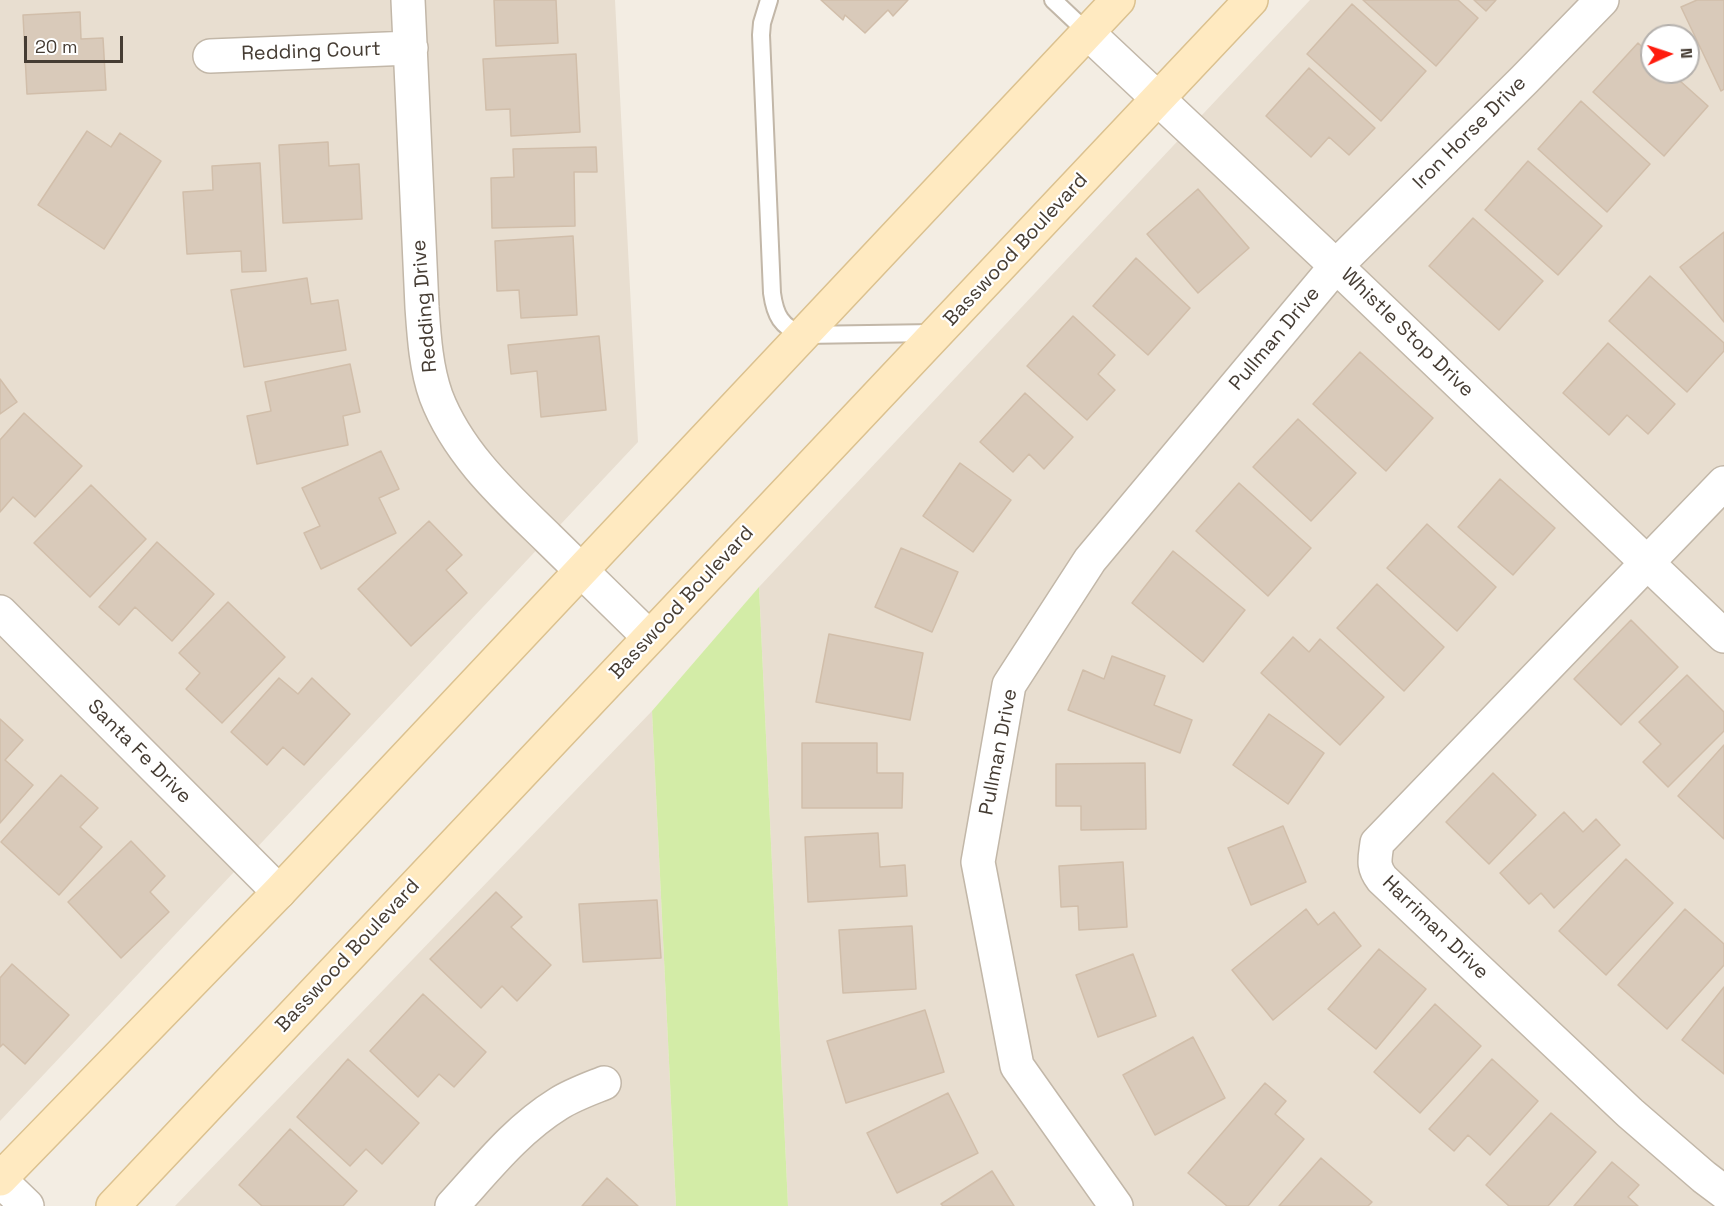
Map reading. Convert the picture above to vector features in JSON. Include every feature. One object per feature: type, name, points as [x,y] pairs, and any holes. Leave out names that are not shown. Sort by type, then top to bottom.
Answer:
[{"type":"main road","points":[[0,1180],[279,892],[1118,0]]},
{"type":"main road","name":"Basswood Boulevard","points":[[113,1206],[1251,0]]},
{"type":"street","name":"Redding Drive","points":[[408,0],[424,340],[436,395],[446,419],[474,461],[491,481],[649,637]]},
{"type":"street","name":"Iron Horse Drive","points":[[1336,266],[1602,0]]},
{"type":"street","name":"Whistle Stop Drive","points":[[1088,33],[1724,636]]},
{"type":"street","name":"Redding Court","points":[[210,56],[411,48]]},
{"type":"street","name":"Pullman Drive","points":[[1116,1206],[1017,1066],[978,862],[1009,685],[1090,560],[1336,266]]},
{"type":"street","name":"Harriman Drive","points":[[1724,483],[1377,843],[1375,861],[1376,871],[1382,879],[1630,1113],[1724,1192]]},
{"type":"street","name":"Santa Fe Drive","points":[[0,612],[279,892]]},
{"type":"street","points":[[452,1206],[521,1131],[560,1102],[604,1083]]},
{"type":"street","points":[[0,1180],[27,1206]]},
{"type":"lane","points":[[769,0],[761,35],[772,293],[778,317],[792,331],[803,335],[936,333]]},
{"type":"lane","points":[[1053,0],[1088,33]]},
{"type":"shaded area","points":[[0,0],[615,0],[638,442],[0,1121]]},
{"type":"shaded area","points":[[1310,0],[1724,0],[1724,1206],[788,1206],[759,587]]},
{"type":"shaded area","points":[[652,711],[676,1206],[175,1206]]},
{"type":"green space","points":[[759,587],[788,1206],[676,1206],[652,711]]},
{"type":"building","points":[[494,0],[556,0],[558,43],[496,46]]},
{"type":"building","points":[[821,0],[908,0],[893,16],[888,10],[865,33],[845,15],[843,20]]},
{"type":"building","points":[[1363,0],[1458,0],[1478,18],[1436,66]]},
{"type":"building","points":[[1474,0],[1496,0],[1486,11]]},
{"type":"building","points":[[1697,0],[1724,0],[1724,89],[1721,91],[1700,47],[1700,24],[1689,24],[1681,7]]},
{"type":"building","points":[[1352,4],[1426,71],[1381,121],[1307,54]]},
{"type":"building","points":[[80,12],[81,39],[103,38],[106,90],[27,94],[23,15]]},
{"type":"building","points":[[1638,43],[1640,45],[1640,84],[1683,84],[1708,106],[1664,156],[1593,92]]},
{"type":"building","points":[[576,54],[580,132],[511,136],[510,109],[486,110],[483,59]]},
{"type":"building","points":[[1309,68],[1375,128],[1349,155],[1329,137],[1311,157],[1266,116]]},
{"type":"building","points":[[1581,101],[1650,164],[1607,212],[1538,149]]},
{"type":"building","points":[[87,131],[111,147],[120,133],[161,161],[104,249],[38,205]]},
{"type":"building","points":[[328,142],[329,166],[359,164],[362,219],[283,223],[279,145]]},
{"type":"building","points":[[596,147],[597,172],[574,172],[575,226],[492,228],[491,178],[514,177],[513,149]]},
{"type":"building","points":[[1528,161],[1602,226],[1558,275],[1485,210]]},
{"type":"building","points":[[260,163],[266,271],[242,272],[241,251],[187,254],[183,192],[213,190],[212,166]]},
{"type":"building","points":[[1198,189],[1249,248],[1198,293],[1147,234]]},
{"type":"building","points":[[1473,218],[1543,281],[1499,330],[1429,266]]},
{"type":"building","points":[[1724,232],[1724,322],[1680,267]]},
{"type":"building","points":[[573,236],[577,315],[521,318],[519,290],[497,291],[495,241]]},
{"type":"building","points":[[1136,258],[1190,308],[1148,355],[1093,306]]},
{"type":"building","points":[[1650,276],[1724,343],[1724,351],[1687,392],[1609,321]]},
{"type":"building","points":[[307,278],[311,304],[338,300],[346,350],[244,367],[231,290]]},
{"type":"building","points":[[1073,316],[1115,355],[1098,374],[1115,390],[1087,420],[1027,366]]},
{"type":"building","points":[[599,336],[606,410],[541,417],[537,371],[511,374],[508,345]]},
{"type":"building","points":[[1608,343],[1675,404],[1648,434],[1627,415],[1609,435],[1563,393]]},
{"type":"building","points":[[1360,352],[1433,418],[1386,471],[1313,404]]},
{"type":"building","points":[[350,364],[360,412],[343,416],[348,445],[257,464],[247,416],[271,411],[265,382]]},
{"type":"building","points":[[0,379],[17,402],[0,414]]},
{"type":"building","points":[[1025,393],[1073,437],[1044,469],[1029,454],[1013,472],[980,442]]},
{"type":"building","points":[[24,413],[82,466],[35,517],[13,497],[0,512],[0,440]]},
{"type":"building","points":[[1298,419],[1356,473],[1311,521],[1253,467]]},
{"type":"building","points":[[381,451],[399,489],[379,498],[396,533],[321,569],[304,533],[320,526],[302,488]]},
{"type":"building","points":[[960,463],[1011,500],[973,552],[923,516]]},
{"type":"building","points":[[1500,479],[1555,528],[1513,575],[1458,527]]},
{"type":"building","points":[[1239,483],[1311,548],[1268,596],[1196,531]]},
{"type":"building","points":[[91,485],[146,539],[90,597],[34,543]]},
{"type":"building","points":[[429,521],[462,555],[446,570],[467,593],[411,646],[358,589]]},
{"type":"building","points":[[1427,524],[1496,587],[1457,631],[1387,568]]},
{"type":"building","points":[[157,542],[214,594],[172,641],[135,607],[119,625],[99,607]]},
{"type":"building","points":[[901,548],[958,572],[932,632],[875,607]]},
{"type":"building","points":[[1173,551],[1245,610],[1203,662],[1132,603]]},
{"type":"building","points":[[1377,584],[1444,647],[1404,691],[1337,628]]},
{"type":"building","points":[[228,602],[285,657],[222,723],[186,689],[200,673],[179,653]]},
{"type":"building","points":[[1631,620],[1678,667],[1621,725],[1574,679]]},
{"type":"building","points":[[829,634],[923,653],[910,720],[816,702]]},
{"type":"building","points":[[1293,637],[1309,652],[1320,639],[1384,697],[1340,745],[1261,673]]},
{"type":"building","points":[[1112,656],[1165,676],[1154,705],[1192,720],[1180,753],[1068,710],[1083,670],[1104,679]]},
{"type":"building","points":[[1687,675],[1724,712],[1724,731],[1668,787],[1643,762],[1661,744],[1639,722]]},
{"type":"building","points":[[279,678],[298,694],[312,678],[350,714],[304,765],[283,747],[267,765],[231,732]]},
{"type":"building","points":[[1269,714],[1324,753],[1288,804],[1233,765]]},
{"type":"building","points":[[0,719],[23,740],[5,760],[33,785],[0,823]]},
{"type":"building","points":[[802,743],[877,743],[877,773],[903,773],[902,808],[802,808]]},
{"type":"building","points":[[1724,745],[1724,839],[1678,796]]},
{"type":"building","points":[[1145,763],[1146,829],[1081,830],[1081,806],[1056,806],[1056,764]]},
{"type":"building","points":[[1493,773],[1536,815],[1489,864],[1446,822]]},
{"type":"building","points":[[61,775],[98,808],[80,827],[102,847],[59,895],[1,842]]},
{"type":"building","points":[[1564,812],[1583,832],[1596,819],[1620,845],[1554,908],[1541,893],[1529,904],[1500,873]]},
{"type":"building","points":[[1283,826],[1306,882],[1251,905],[1228,848]]},
{"type":"building","points":[[878,833],[880,867],[905,865],[907,896],[808,902],[805,837]]},
{"type":"building","points":[[131,841],[165,876],[150,892],[169,912],[121,958],[68,902]]},
{"type":"building","points":[[1626,859],[1673,903],[1606,975],[1559,931]]},
{"type":"building","points":[[1123,862],[1127,927],[1079,930],[1078,906],[1061,907],[1059,866]]},
{"type":"building","points":[[496,892],[522,917],[511,927],[551,965],[517,1001],[502,986],[481,1008],[430,959]]},
{"type":"building","points":[[657,900],[661,958],[583,962],[579,904]]},
{"type":"building","points":[[1306,909],[1318,925],[1334,912],[1361,946],[1273,1020],[1232,970]]},
{"type":"building","points":[[1685,909],[1724,944],[1724,965],[1667,1029],[1618,985]]},
{"type":"building","points":[[912,926],[916,989],[843,993],[839,930]]},
{"type":"building","points":[[1379,949],[1426,989],[1376,1049],[1328,1009]]},
{"type":"building","points":[[1133,954],[1156,1016],[1098,1037],[1076,975]]},
{"type":"building","points":[[12,964],[69,1015],[25,1064],[3,1044],[0,1047],[0,978]]},
{"type":"building","points":[[1724,987],[1724,1074],[1682,1040]]},
{"type":"building","points":[[423,994],[486,1052],[454,1087],[439,1074],[418,1097],[370,1051]]},
{"type":"building","points":[[1435,1004],[1481,1046],[1420,1113],[1374,1072]]},
{"type":"building","points":[[925,1010],[944,1072],[846,1103],[827,1041]]},
{"type":"building","points":[[1193,1037],[1225,1098],[1155,1135],[1123,1075]]},
{"type":"building","points":[[348,1059],[419,1123],[382,1164],[366,1149],[350,1166],[297,1117]]},
{"type":"building","points":[[1492,1059],[1538,1101],[1490,1155],[1468,1135],[1454,1151],[1429,1129]]},
{"type":"building","points":[[1265,1083],[1286,1101],[1275,1114],[1304,1139],[1248,1206],[1227,1206],[1188,1173]]},
{"type":"building","points":[[948,1093],[978,1153],[897,1193],[867,1133]]},
{"type":"building","points":[[1551,1113],[1596,1152],[1548,1206],[1509,1206],[1486,1185]]},
{"type":"building","points":[[290,1129],[357,1191],[343,1206],[262,1206],[239,1185]]},
{"type":"building","points":[[1321,1158],[1372,1202],[1368,1206],[1279,1206]]},
{"type":"building","points":[[1612,1162],[1639,1185],[1628,1197],[1638,1206],[1574,1206]]},
{"type":"building","points":[[992,1171],[1014,1206],[943,1206],[941,1204]]},
{"type":"building","points":[[607,1178],[638,1206],[582,1206]]}]
